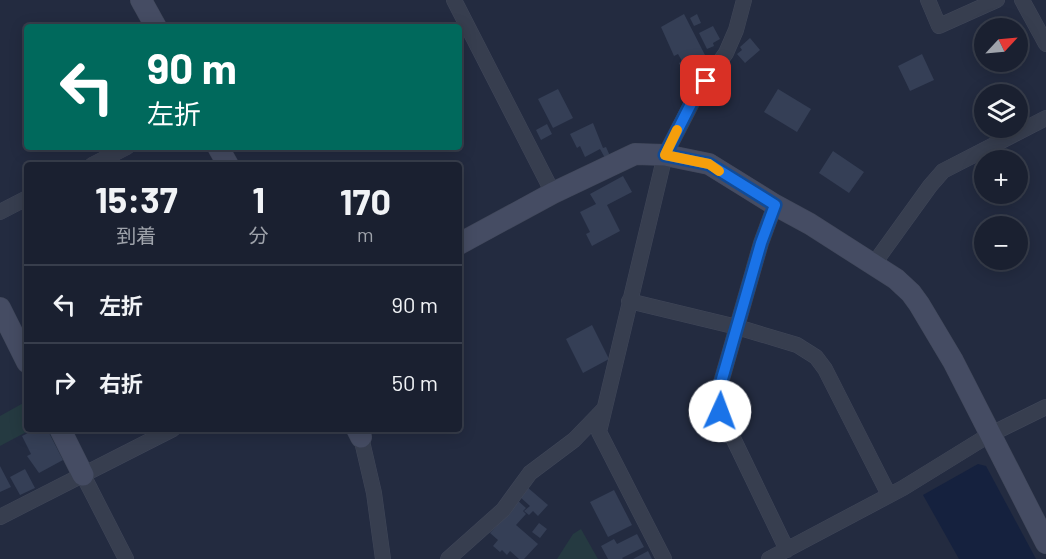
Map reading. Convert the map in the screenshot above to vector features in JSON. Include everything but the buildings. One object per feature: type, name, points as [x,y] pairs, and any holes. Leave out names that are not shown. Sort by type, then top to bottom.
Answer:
[{"type":"street","points":[[141,0],[154,24]]},
{"type":"street","points":[[454,0],[553,193]]},
{"type":"street","points":[[664,559],[599,432],[665,155],[696,94],[726,53],[736,30],[744,0]]},
{"type":"street","points":[[928,0],[939,26],[998,0]]},
{"type":"street","points":[[1022,0],[1046,44]]},
{"type":"street","points":[[873,265],[943,171],[1046,118]]},
{"type":"street","points":[[98,162],[121,150]]},
{"type":"street","points":[[462,242],[553,193],[635,154],[665,155],[709,164],[896,279],[919,304],[953,361],[1046,543]]},
{"type":"street","points":[[0,212],[24,200]]},
{"type":"street","points":[[775,205],[761,243],[718,393],[720,411],[787,550]]},
{"type":"street","points":[[629,301],[737,327],[797,345],[816,357],[825,369],[889,495]]},
{"type":"street","points":[[0,308],[24,356]]},
{"type":"street","points":[[448,559],[503,510],[530,473],[574,440],[606,406]]},
{"type":"street","points":[[769,559],[889,495],[989,435],[1046,407]]},
{"type":"street","points":[[62,432],[126,559]]},
{"type":"street","points":[[0,517],[167,432]]},
{"type":"street","points":[[359,433],[374,493],[383,559]]},
{"type":"shaded area","points":[[24,403],[24,432],[26,432],[0,446],[0,416]]},
{"type":"shaded area","points":[[581,529],[598,559],[557,559],[573,534]]},
{"type":"water","points":[[978,464],[986,466],[1036,559],[959,559],[923,495]]},
{"type":"slow traffic","points":[[677,130],[665,155],[709,164],[719,171]]},
{"type":"route","points":[[706,81],[696,94],[665,155],[709,164],[775,205],[761,243],[718,393],[720,411]]}]
